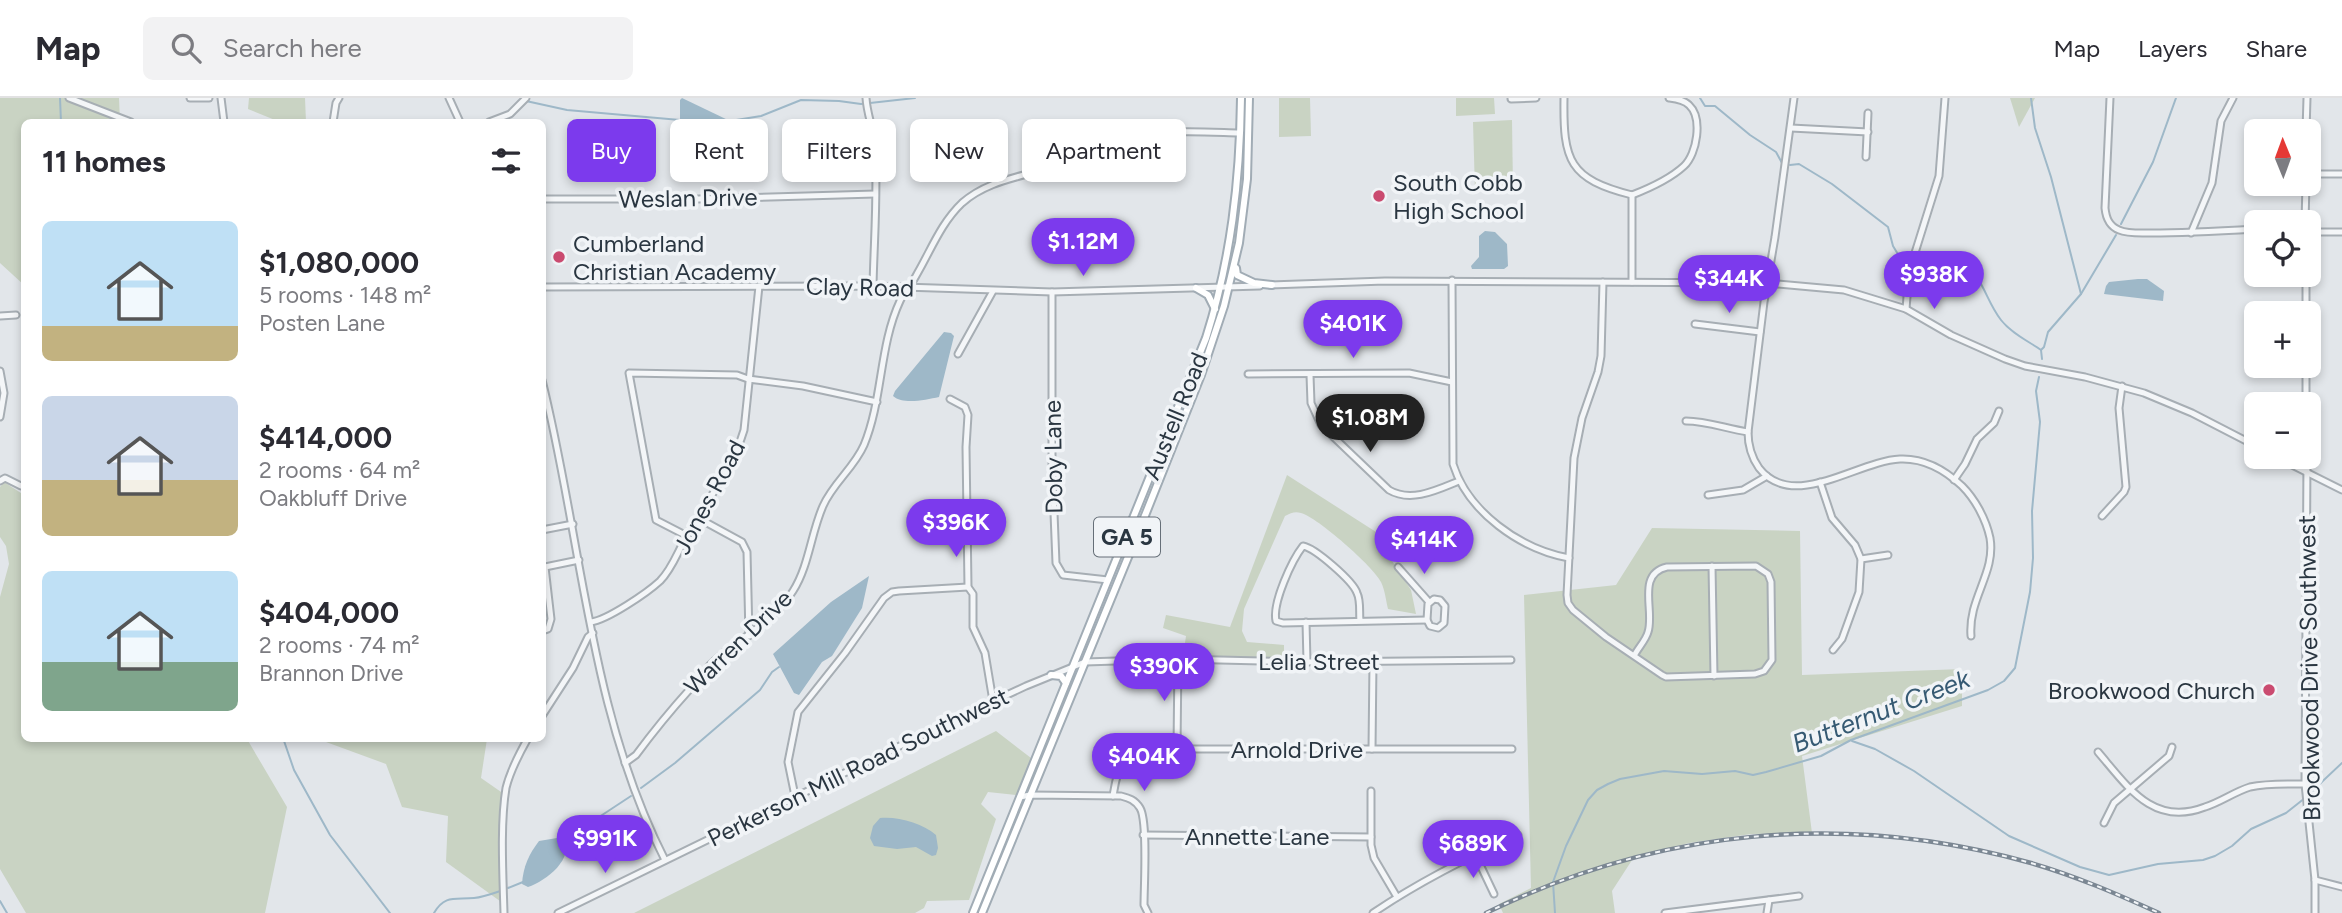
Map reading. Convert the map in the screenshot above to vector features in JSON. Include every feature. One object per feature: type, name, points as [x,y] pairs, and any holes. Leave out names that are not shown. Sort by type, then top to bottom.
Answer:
[{"type":"main road","name":"Austell Road","points":[[973,913],[1197,362],[1215,310],[1234,218],[1241,98]]},
{"type":"main road","name":"Austell Road","points":[[982,913],[1201,375],[1234,264],[1247,179],[1249,98]]},
{"type":"main road","points":[[1234,264],[1237,275],[1242,279],[1272,285]]},
{"type":"main road","points":[[1196,288],[1208,295],[1215,310]]},
{"type":"main road","points":[[1051,675],[1061,676],[1066,686]]},
{"type":"street","points":[[190,98],[209,98]]},
{"type":"street","points":[[221,98],[224,119]]},
{"type":"street","points":[[333,119],[339,98]]},
{"type":"street","points":[[449,98],[459,119]]},
{"type":"street","points":[[496,119],[516,110],[526,98]]},
{"type":"street","points":[[866,98],[874,141],[873,286]]},
{"type":"street","points":[[1511,99],[1536,98]]},
{"type":"street","points":[[1564,98],[1566,146],[1575,168],[1600,185],[1632,195],[1676,172],[1686,164],[1694,151],[1694,112],[1685,102],[1669,98]]},
{"type":"street","points":[[1794,98],[1748,432],[1755,463],[1767,476],[1789,486],[1812,485],[1863,467],[1897,459],[1920,461],[1944,472],[1954,480],[1969,494],[1982,515],[1989,535],[1991,553],[1989,566],[1971,611],[1971,636]]},
{"type":"street","points":[[1906,309],[1909,272],[1939,176],[1945,98]]},
{"type":"street","points":[[2110,98],[2105,208],[2109,223],[2122,232],[2191,233],[2244,230]]},
{"type":"street","points":[[2191,233],[2212,183],[2221,121],[2233,98]]},
{"type":"street","points":[[2306,119],[2307,98]]},
{"type":"street","points":[[72,99],[123,119]]},
{"type":"street","points":[[1866,157],[1868,113]]},
{"type":"street","points":[[1791,128],[1868,132]]},
{"type":"street","name":"Warren Drive","points":[[625,763],[636,755],[715,660],[749,636],[784,604],[794,591],[823,505],[858,459],[865,443],[877,402],[888,337],[900,300],[950,216],[978,191],[991,184],[1047,169],[1134,138],[1177,132],[1240,132]]},
{"type":"street","points":[[2321,174],[2342,174]]},
{"type":"street","name":"Weslan Drive","points":[[546,199],[698,199],[875,194]]},
{"type":"street","points":[[1632,195],[1632,282]]},
{"type":"street","points":[[2321,232],[2342,232]]},
{"type":"street","points":[[1452,281],[1453,464],[1459,481],[1495,523],[1540,550],[1569,558]]},
{"type":"street","name":"Clay Road","points":[[546,287],[873,286],[1052,292],[1452,281],[1767,283],[1844,290],[1906,309],[1951,335],[2005,359],[2122,386],[2179,407],[2244,440]]},
{"type":"street","points":[[1603,282],[1599,364],[1581,418],[1574,458],[1566,600],[1569,606],[1606,637],[1634,656],[1669,677],[1755,674],[1764,670],[1772,660],[1771,582],[1768,574],[1756,566],[1667,567],[1655,572],[1648,587],[1649,629],[1634,656]]},
{"type":"street","name":"Jones Road","points":[[591,622],[624,606],[659,581],[669,570],[739,448],[744,430],[759,286]]},
{"type":"street","points":[[958,354],[993,291]]},
{"type":"street","name":"Doby Lane","points":[[1052,292],[1052,463],[1056,563],[1063,575],[1072,578],[1108,580]]},
{"type":"street","points":[[0,316],[16,316]]},
{"type":"street","points":[[1695,324],[1760,332]]},
{"type":"street","points":[[0,371],[4,393],[0,417]]},
{"type":"street","points":[[687,536],[656,520],[629,373],[737,374],[748,379],[803,386],[877,402]]},
{"type":"street","points":[[1248,374],[1409,373],[1452,382]]},
{"type":"street","points":[[1310,375],[1311,403],[1321,425],[1389,490],[1409,497],[1459,481]]},
{"type":"street","points":[[2102,516],[2126,487],[2119,408],[2122,386]]},
{"type":"street","points":[[546,399],[608,709],[625,763],[665,860]]},
{"type":"street","points":[[950,399],[965,407],[968,415],[968,587],[973,594],[973,627],[985,653],[993,701]]},
{"type":"street","points":[[1954,480],[1977,439],[1994,423],[1999,411]]},
{"type":"street","points":[[1686,421],[1748,432]]},
{"type":"street","points":[[2301,469],[2342,490]]},
{"type":"street","name":"Brookwood Drive Southwest","points":[[2307,472],[2306,786],[2315,880],[2315,913]]},
{"type":"street","points":[[1708,495],[1743,490],[1767,476]]},
{"type":"street","points":[[0,481],[5,478],[21,486]]},
{"type":"street","points":[[1820,482],[1832,518],[1855,545],[1861,559],[1859,592],[1842,639],[1833,650]]},
{"type":"street","points":[[698,518],[743,542],[747,552],[749,636]]},
{"type":"street","points":[[546,529],[573,524]]},
{"type":"street","points":[[1360,621],[1359,598],[1350,580],[1320,553],[1303,546],[1281,590],[1274,612],[1276,621],[1306,622],[1427,620]]},
{"type":"street","points":[[1861,559],[1888,555]]},
{"type":"street","points":[[546,567],[579,559]]},
{"type":"street","points":[[1712,566],[1714,676]]},
{"type":"street","points":[[1398,567],[1429,602],[1427,620],[1430,626],[1441,627],[1445,621],[1445,606],[1437,599],[1429,602]]},
{"type":"street","points":[[546,575],[551,619],[546,630]]},
{"type":"street","points":[[795,796],[789,762],[798,712],[884,598],[891,592],[968,587]]},
{"type":"street","points":[[1306,622],[1307,662]]},
{"type":"street","points":[[546,710],[573,668],[588,637],[593,633]]},
{"type":"street","points":[[1177,748],[1178,659]]},
{"type":"street","name":"Lelia Street","points":[[1084,662],[1178,659],[1307,662],[1511,660]]},
{"type":"street","name":"Perkerson Mill Road Southwest","points":[[558,913],[993,701],[1084,662]]},
{"type":"street","points":[[1372,749],[1373,662]]},
{"type":"street","points":[[504,913],[506,789],[526,742]]},
{"type":"street","points":[[2104,823],[2112,807],[2169,755],[2172,747]]},
{"type":"street","name":"Arnold Drive","points":[[1113,796],[1118,768],[1129,755],[1139,750],[1512,749]]},
{"type":"street","points":[[2098,752],[2130,789],[2153,806],[2177,813],[2204,808],[2252,787],[2306,786]]},
{"type":"street","points":[[1371,791],[1374,858],[1397,897]]},
{"type":"street","points":[[1020,797],[1030,794],[1113,796],[1132,799],[1139,805],[1144,819],[1144,905],[1148,913]]},
{"type":"street","points":[[1452,831],[1459,833],[1494,894]]},
{"type":"street","name":"Annette Lane","points":[[1143,835],[1371,837]]},
{"type":"street","points":[[1373,913],[1473,855],[1518,835]]},
{"type":"street","points":[[2315,880],[2342,887]]},
{"type":"street","points":[[1665,913],[1799,897]]},
{"type":"street","points":[[1767,913],[1769,900]]},
{"type":"green space","points":[[0,98],[119,98],[120,119],[21,119],[21,282],[0,263]]},
{"type":"green space","points":[[249,98],[305,98],[306,119],[273,119],[248,109]]},
{"type":"green space","points":[[1279,98],[1310,98],[1311,136],[1279,137]]},
{"type":"green space","points":[[1456,98],[1494,98],[1495,114],[1456,116]]},
{"type":"green space","points":[[2010,98],[2035,98],[2019,127]]},
{"type":"green space","points":[[1512,120],[1513,190],[1475,191],[1473,122]]},
{"type":"green space","points":[[1287,475],[1387,539],[1392,561],[1411,590],[1416,614],[1388,609],[1381,582],[1368,565],[1319,523],[1297,512],[1285,516],[1244,609],[1242,631],[1247,642],[1284,645],[1284,658],[1183,657],[1186,636],[1163,628],[1166,615],[1230,627]]},
{"type":"green space","points":[[4,482],[21,493],[21,742],[249,742],[287,807],[265,913],[26,913],[0,869],[0,597],[9,564],[6,546],[0,537],[0,487]]},
{"type":"green space","points":[[1652,528],[1800,531],[1802,675],[1962,669],[1962,706],[1802,756],[1812,833],[1751,834],[1689,843],[1634,857],[1612,891],[1615,913],[1503,913],[1499,904],[1531,888],[1524,595],[1616,585]]},
{"type":"green space","points":[[996,731],[1031,758],[1016,795],[988,792],[981,804],[996,819],[969,900],[927,901],[924,908],[915,913],[634,913]]},
{"type":"green space","points":[[326,742],[487,742],[481,778],[504,794],[504,904],[446,862],[448,816],[402,807],[386,764]]},
{"type":"water","points":[[682,98],[726,119],[680,119]]},
{"type":"water","points":[[1485,231],[1495,232],[1507,244],[1508,266],[1504,269],[1472,269],[1471,266],[1479,257],[1479,236]]},
{"type":"water","points":[[2147,279],[2164,291],[2163,301],[2104,294],[2109,282]]},
{"type":"water","points":[[944,332],[954,336],[939,397],[908,401],[897,399],[893,396],[895,391]]},
{"type":"water","points":[[869,576],[862,608],[832,656],[822,662],[799,695],[794,693],[773,654],[831,602]]},
{"type":"water","points":[[880,818],[910,821],[931,831],[936,835],[936,855],[932,856],[916,847],[897,849],[874,846],[870,838],[873,826]]},
{"type":"water","points":[[563,837],[566,853],[557,868],[535,884],[528,887],[522,884],[527,861],[539,841]]},
{"type":"waterway","points":[[60,98],[61,119]]},
{"type":"waterway","points":[[742,119],[761,116],[801,100],[861,104],[915,98]]},
{"type":"waterway","points":[[1700,98],[1705,106],[1715,106],[1776,152],[1782,163]]},
{"type":"waterway","name":"Butternut Creek","points":[[2031,98],[2035,128],[2051,177],[2081,294]]},
{"type":"waterway","points":[[2121,224],[2153,162],[2176,98]]},
{"type":"waterway","points":[[526,101],[567,110],[670,119]]},
{"type":"waterway","points":[[1790,165],[1799,164],[1832,184],[1888,227],[1893,246],[1907,269]]},
{"type":"waterway","name":"Butternut Creek","points":[[2042,359],[2041,350],[2048,332],[2081,294],[2116,235]]},
{"type":"waterway","points":[[1913,272],[1937,276],[1957,258],[1973,272],[2005,325],[2041,350]]},
{"type":"waterway","name":"Butternut Creek","points":[[1555,913],[1553,882],[1566,846],[1588,800],[1597,790],[1608,784],[1620,779],[1664,771],[1702,774],[1735,771],[1753,775],[1766,772],[1821,756],[1851,740],[1988,690],[2004,681],[2015,668],[2030,592],[2033,558],[2032,511],[2040,422],[2036,391],[2039,377]]},
{"type":"waterway","points":[[641,788],[675,763],[760,690],[772,672],[779,667]]},
{"type":"waterway","points":[[1852,741],[1875,749],[1914,771],[2009,836],[2080,867],[2109,875],[2158,864],[2203,860],[2215,856],[2232,846],[2251,829],[2286,813],[2305,798]]},
{"type":"waterway","points":[[284,742],[294,770],[330,835],[390,913]]},
{"type":"waterway","points":[[2309,794],[2342,763]]},
{"type":"waterway","points":[[567,845],[593,821],[631,796]]},
{"type":"waterway","points":[[508,888],[523,882]]},
{"type":"waterway","points":[[434,913],[447,900],[478,897],[503,890]]},
{"type":"waterway","points":[[0,901],[7,913]]},
{"type":"railway","points":[[1486,913],[1552,884],[1618,862],[1686,846],[1754,837],[1823,834],[1892,837],[1961,847],[2031,863],[2112,892],[2159,913]]},
{"type":"place","name":"South Cobb High School","points":[[1379,196]]},
{"type":"place","name":"Cumberland Christian Academy","points":[[559,257]]},
{"type":"place","name":"Brookwood Church","points":[[2269,690]]}]
